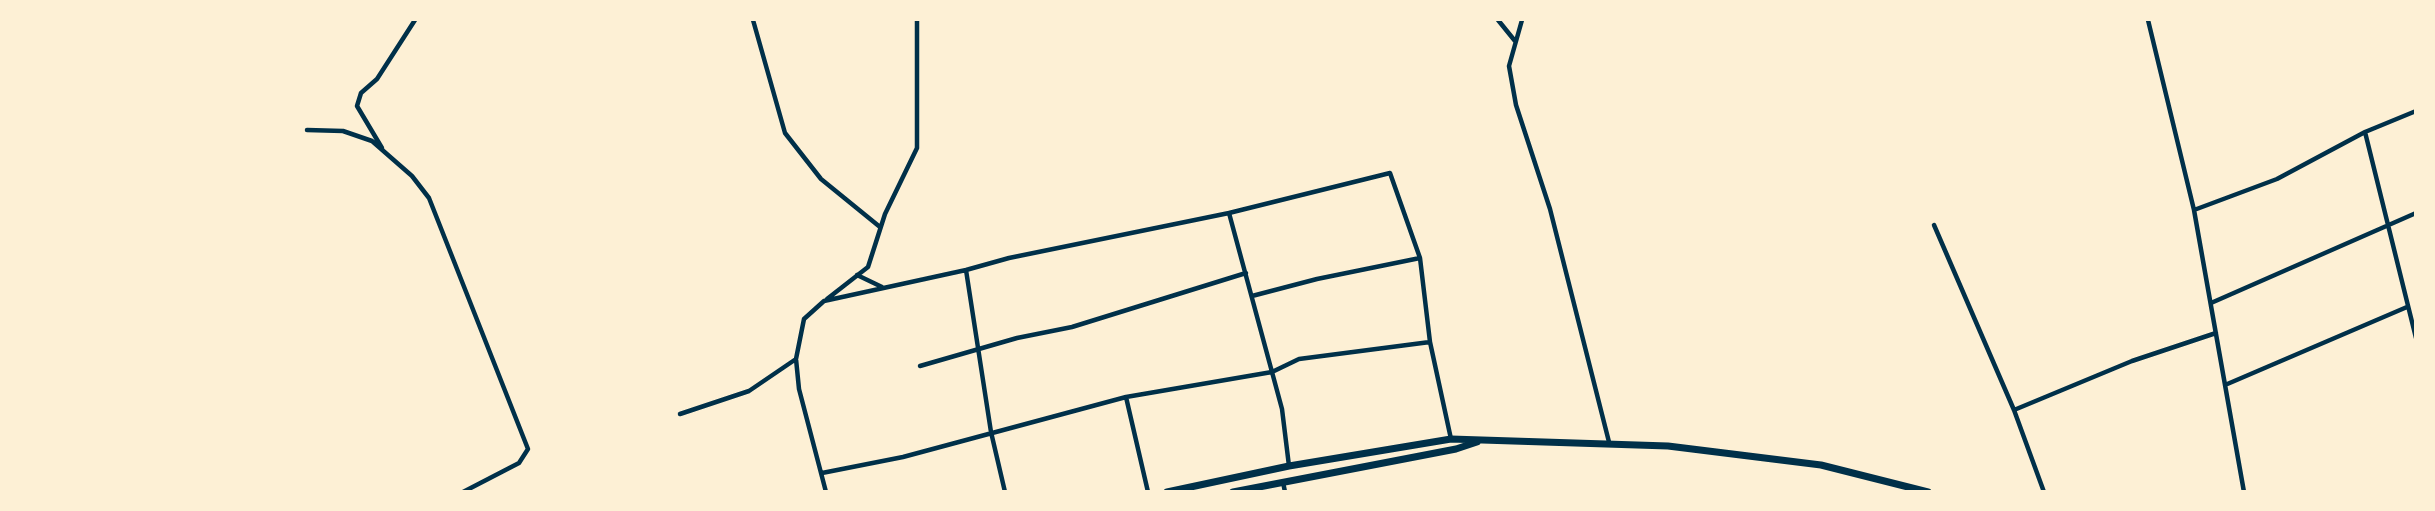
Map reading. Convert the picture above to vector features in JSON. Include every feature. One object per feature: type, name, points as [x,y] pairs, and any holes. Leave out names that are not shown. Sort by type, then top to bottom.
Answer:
[{"type":"main road","points":[[1167,492],[1289,466],[1451,439],[1609,442],[1668,446],[1821,465],[1928,492]]},
{"type":"main road","points":[[1233,492],[1456,449],[1481,441]]},
{"type":"main road","points":[[1266,471],[1269,485]]},
{"type":"street","points":[[383,150],[357,105],[361,93],[377,79],[415,20]]},
{"type":"street","points":[[753,20],[785,133],[821,179],[880,227]]},
{"type":"street","points":[[826,492],[799,389],[796,358],[804,319],[868,267],[880,227],[917,148],[917,20]]},
{"type":"street","points":[[1498,20],[1515,41]]},
{"type":"street","points":[[1522,20],[1509,66],[1516,105],[1550,209],[1609,442]]},
{"type":"street","points":[[2148,20],[2194,210],[2244,492]]},
{"type":"street","points":[[2194,210],[2277,179],[2366,132],[2415,111]]},
{"type":"street","points":[[307,130],[343,131],[372,141],[412,176],[429,198],[528,449],[519,463],[463,492]]},
{"type":"street","points":[[2366,132],[2415,338]]},
{"type":"street","points":[[824,301],[966,270],[1009,258],[1229,213],[1390,173],[1420,258],[1430,342],[1451,439]]},
{"type":"street","points":[[1229,213],[1282,408],[1289,466]]},
{"type":"street","points":[[2211,303],[2415,213]]},
{"type":"street","points":[[1934,225],[2014,410],[2044,492]]},
{"type":"street","points":[[1252,296],[1317,279],[1420,258]]},
{"type":"street","points":[[966,270],[991,432],[1005,492]]},
{"type":"street","points":[[920,366],[978,349],[1072,327],[1246,273]]},
{"type":"street","points":[[857,275],[882,287]]},
{"type":"street","points":[[2225,385],[2407,307]]},
{"type":"street","points":[[2014,410],[2123,364],[2216,333]]},
{"type":"street","points":[[822,473],[903,457],[1126,397],[1272,372],[1299,359],[1430,342]]},
{"type":"street","points":[[680,414],[749,391],[796,358]]},
{"type":"street","points":[[1126,397],[1149,492]]},
{"type":"street","points":[[1283,482],[1285,492]]}]
